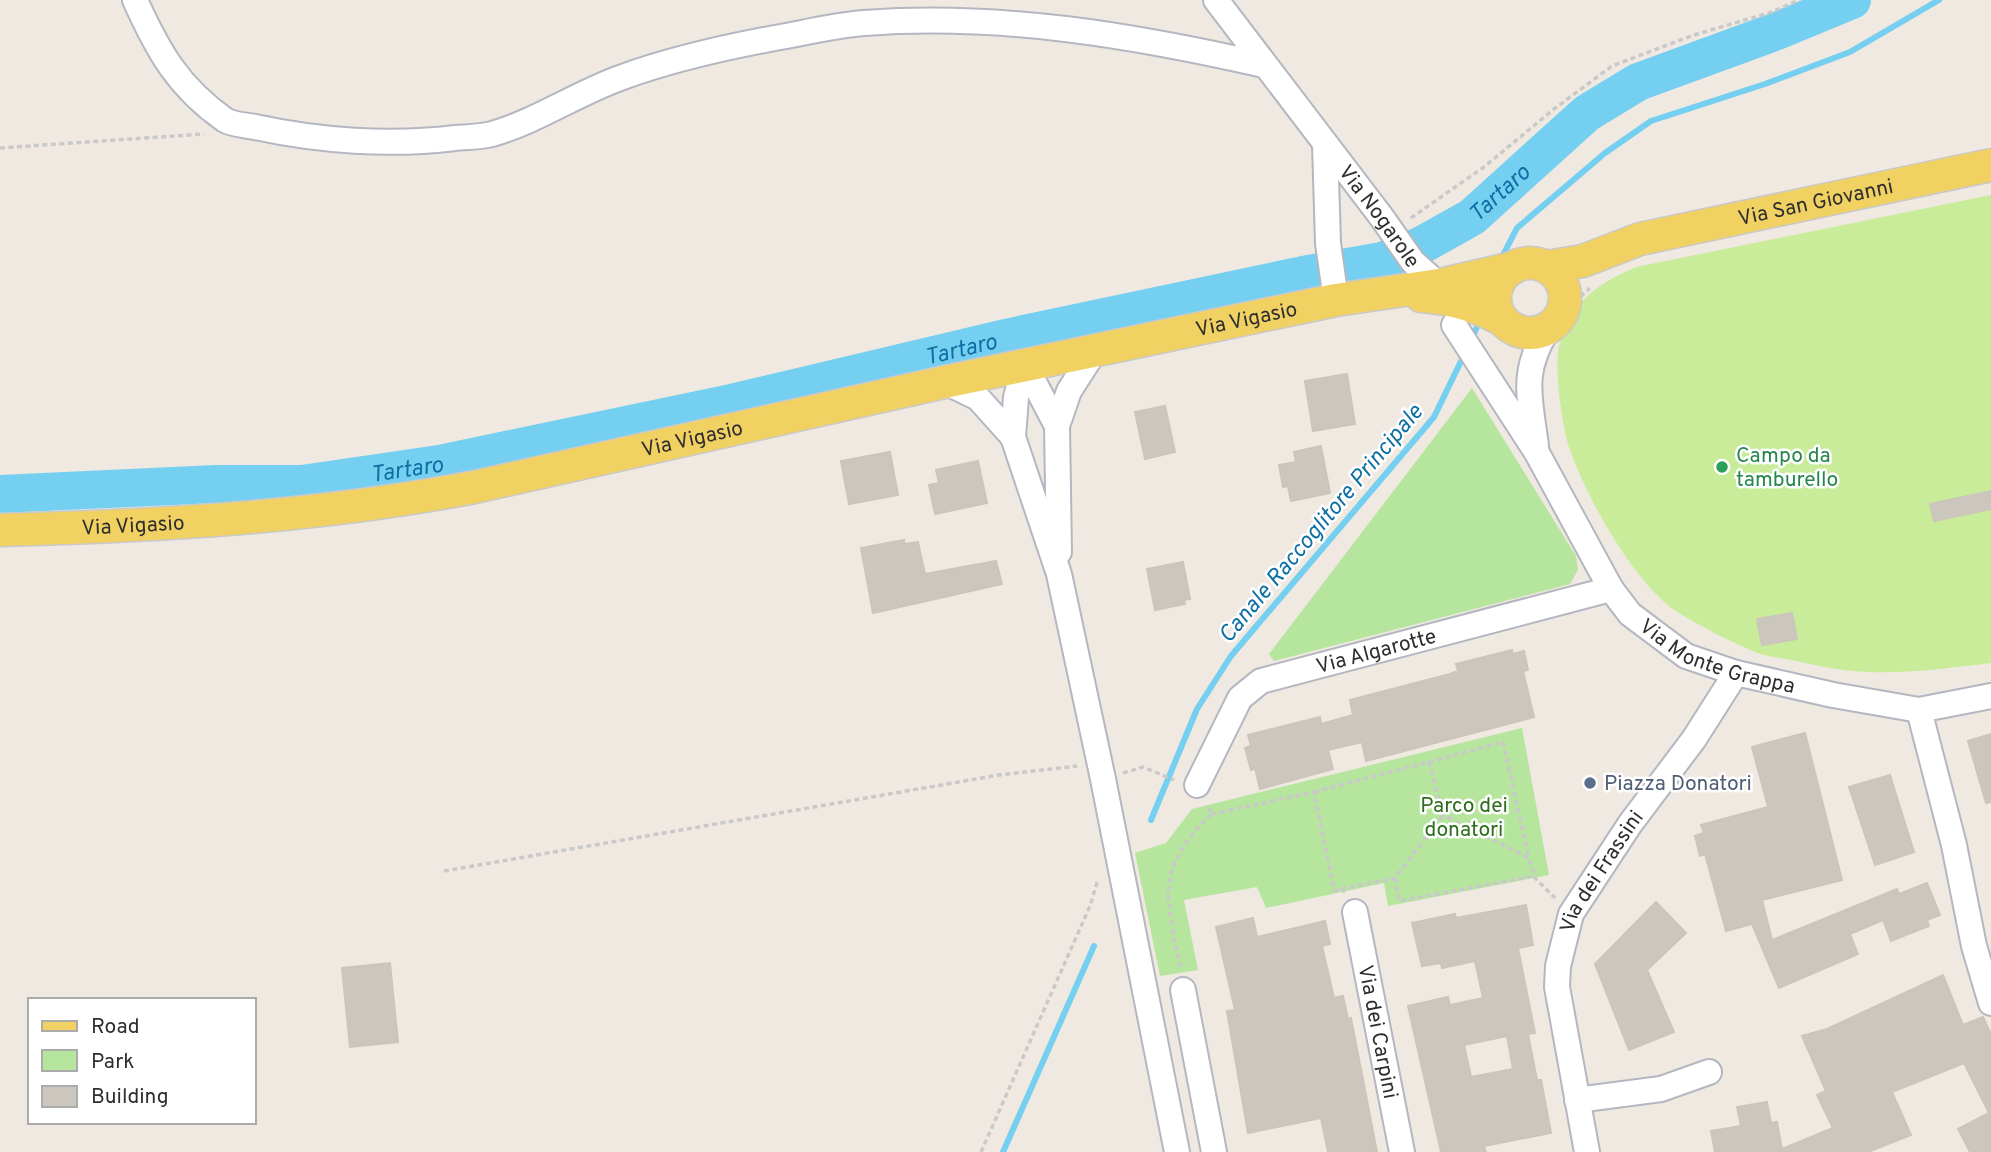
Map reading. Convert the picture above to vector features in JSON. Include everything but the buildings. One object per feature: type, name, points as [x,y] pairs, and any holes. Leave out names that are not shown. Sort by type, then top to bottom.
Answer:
[{"type":"main road","name":"Via San Giovanni","points":[[1530,266],[1583,261],[1640,239],[1991,166]]},
{"type":"main road","name":"Via San Giovanni","points":[[1535,328],[1579,284],[1640,239]]},
{"type":"main road","name":"Via Vigasio","points":[[0,530],[216,521],[406,501],[1094,352],[1335,294],[1378,294],[1428,289],[1530,266]]},
{"type":"main road","points":[[1530,266],[1561,280],[1564,289],[1535,328],[1496,307],[1495,295],[1501,279],[1530,266]]},
{"type":"main road","name":"Via Vigasio","points":[[1428,289],[1535,328]]},
{"type":"street","points":[[135,0],[157,47],[179,80],[229,122],[285,133],[382,141],[424,142],[489,134],[543,115],[579,95],[621,78],[671,62],[740,44],[863,23],[978,20],[1067,28],[1175,45],[1264,65]]},
{"type":"street","name":"Via Nogarole","points":[[1216,0],[1392,232],[1428,289]]},
{"type":"street","name":"Via Nogarole","points":[[1325,144],[1328,243],[1335,294]]},
{"type":"street","points":[[1328,186],[1338,180],[1353,180]]},
{"type":"street","name":"Via Monte Grappa","points":[[1535,328],[1528,387],[1537,453]]},
{"type":"street","name":"Via Monte Grappa","points":[[1457,330],[1537,453],[1611,589],[1630,614],[1686,656],[1736,673],[1833,695],[1919,710],[1991,696]]},
{"type":"street","points":[[1059,574],[1057,426],[1069,391],[1094,352]]},
{"type":"street","points":[[1025,365],[1057,426]]},
{"type":"street","points":[[1025,365],[1016,397],[1013,437],[1059,574],[1107,769],[1177,1152]]},
{"type":"street","points":[[946,382],[978,398],[1013,437]]},
{"type":"street","name":"Via Algarotte","points":[[1189,784],[1240,698],[1261,681],[1611,589]]},
{"type":"street","name":"Via dei Frassini","points":[[1587,1152],[1557,987],[1558,966],[1571,914],[1630,824],[1694,739],[1736,673]]},
{"type":"street","points":[[1919,710],[1954,845],[1974,946],[1991,1003]]},
{"type":"street","name":"Via dei Carpini","points":[[1355,912],[1402,1152]]},
{"type":"street","points":[[1183,990],[1214,1152]]},
{"type":"street","points":[[1577,1100],[1661,1089],[1709,1072]]},
{"type":"path","points":[[1392,232],[1484,167],[1554,109],[1612,66],[1694,34],[1772,12],[1799,0]]},
{"type":"path","points":[[0,148],[204,134],[229,122]]},
{"type":"path","points":[[1535,328],[1595,285]]},
{"type":"path","points":[[1183,990],[1169,884],[1179,855],[1212,814],[1314,792],[1503,742],[1534,876],[1571,914]]},
{"type":"path","points":[[1429,762],[1443,815],[1530,858]]},
{"type":"path","points":[[444,871],[999,775],[1143,767],[1189,784],[1212,814]]},
{"type":"path","points":[[1314,792],[1334,890]]},
{"type":"path","points":[[1334,890],[1395,878],[1443,815]]},
{"type":"path","points":[[981,1152],[1090,906],[1098,880],[1097,870]]},
{"type":"path","points":[[1395,878],[1399,901],[1534,876]]},
{"type":"path","points":[[1334,890],[1350,891],[1355,912]]},
{"type":"green space","points":[[1991,195],[1991,663],[1898,672],[1861,672],[1825,667],[1755,652],[1679,613],[1662,600],[1629,561],[1614,538],[1587,489],[1569,447],[1557,369],[1564,331],[1578,306],[1597,288],[1636,267]]},
{"type":"green space","points":[[1472,388],[1576,556],[1578,570],[1570,584],[1274,661],[1269,654]]},
{"type":"green space","name":"Parco dei donatori","points":[[1522,728],[1549,875],[1388,906],[1384,883],[1266,908],[1257,887],[1184,900],[1198,970],[1160,976],[1135,853],[1166,843],[1192,809]]},
{"type":"waterway","name":"Tartaro","points":[[0,494],[216,484],[302,484],[439,464],[731,403],[1010,337],[1382,261],[1420,246],[1472,217],[1587,113],[1638,82],[1777,31],[1852,0]]},
{"type":"waterway","name":"Canale Raccoglitore Principale","points":[[1500,261],[1517,228],[1605,153],[1651,121],[1765,84],[1850,52],[1939,0]]},
{"type":"waterway","name":"Canale Raccoglitore Principale","points":[[1471,340],[1481,318]]},
{"type":"waterway","name":"Canale Raccoglitore Principale","points":[[1151,820],[1197,709],[1231,656],[1434,417],[1465,353]]},
{"type":"waterway","name":"Canale Raccoglitore Principale","points":[[1003,1152],[1094,946]]},
{"type":"place","name":"Campo da tamburello","points":[[1722,467]]},
{"type":"place","name":"Piazza Donatori","points":[[1590,783]]}]
